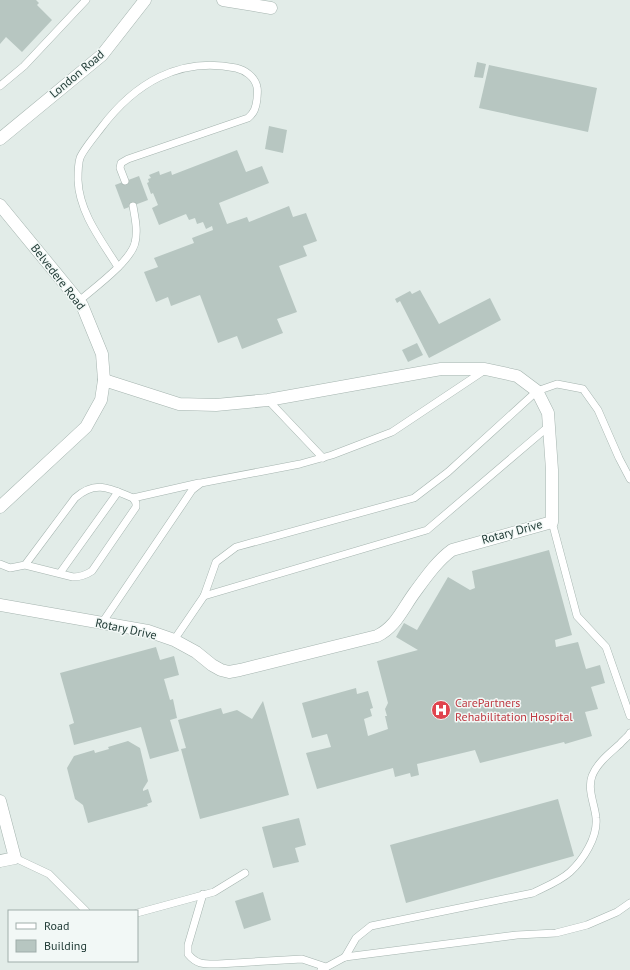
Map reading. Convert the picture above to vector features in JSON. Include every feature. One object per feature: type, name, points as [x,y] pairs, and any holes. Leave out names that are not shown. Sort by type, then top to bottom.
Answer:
[{"type":"street","name":"London Road","points":[[0,139],[102,55],[145,0]]},
{"type":"street","points":[[223,0],[271,8]]},
{"type":"street","name":"Belvedere Road","points":[[0,205],[82,305],[102,354],[104,380],[101,400],[86,427],[0,507]]},
{"type":"street","name":"Rotary Drive","points":[[0,605],[148,631],[174,640],[196,652],[212,665],[229,672],[377,636],[386,631],[392,625],[434,566],[452,550],[552,522],[552,470],[548,413],[537,391],[517,376],[485,369],[441,370],[268,400],[216,405],[179,404],[104,380]]},
{"type":"street","points":[[0,801],[15,858],[0,861]]},
{"type":"lane","points":[[0,86],[24,66],[86,0]]},
{"type":"lane","points":[[118,267],[102,243],[83,208],[78,180],[80,159],[94,137],[113,112],[137,90],[155,78],[175,70],[193,67],[230,67],[246,72],[254,80],[257,88],[256,103],[254,113],[248,118],[128,159],[121,163],[120,168],[125,181]]},
{"type":"lane","points":[[79,301],[118,267],[129,255],[134,244],[137,227],[133,206]]},
{"type":"lane","points":[[25,565],[75,498],[84,490],[102,486],[133,498],[323,458],[392,432],[485,369]]},
{"type":"lane","points":[[174,640],[204,596],[216,562],[236,547],[414,498],[448,472],[537,391],[557,384],[583,389],[598,410],[618,458],[630,479]]},
{"type":"lane","points":[[268,400],[323,458]]},
{"type":"lane","points":[[204,596],[426,530],[549,426]]},
{"type":"lane","points":[[102,623],[192,490],[201,483]]},
{"type":"lane","points":[[60,573],[118,492]]},
{"type":"lane","points":[[0,564],[10,568],[25,565],[80,577],[86,575],[92,570],[136,507],[136,503],[133,498]]},
{"type":"lane","points":[[552,522],[577,616],[606,647],[630,716]]},
{"type":"lane","points":[[345,957],[356,938],[371,926],[533,893],[570,872],[588,849],[596,829],[596,818],[591,791],[592,778],[597,768],[606,757],[630,733]]},
{"type":"lane","points":[[15,858],[49,874],[85,910]]},
{"type":"lane","points":[[138,913],[214,892],[245,873]]},
{"type":"lane","points":[[203,894],[188,945],[188,954],[194,961],[204,964],[218,964],[302,960],[323,968],[345,957],[517,935],[556,933],[587,925],[617,912],[630,903]]},
{"type":"building","points":[[0,0],[36,0],[39,3],[37,5],[52,20],[22,52],[6,37],[0,44]]},
{"type":"building","points":[[477,62],[486,64],[483,78],[474,77]]},
{"type":"building","points":[[489,65],[597,88],[588,132],[479,108]]},
{"type":"building","points":[[269,126],[287,130],[283,153],[265,149]]},
{"type":"building","points":[[237,150],[246,172],[262,166],[269,183],[219,203],[227,224],[247,217],[249,222],[289,206],[293,217],[306,213],[317,241],[303,246],[307,256],[279,266],[297,312],[277,319],[283,333],[242,349],[237,336],[218,343],[200,295],[171,306],[168,297],[156,302],[144,272],[158,267],[154,258],[194,243],[192,238],[213,230],[212,226],[206,229],[203,222],[197,224],[195,218],[189,220],[186,214],[159,225],[152,208],[158,205],[153,193],[151,194],[147,183],[149,182],[148,179],[151,178],[149,175],[159,171],[160,175],[171,171],[172,175]]},
{"type":"building","points":[[139,176],[148,200],[124,209],[115,185]]},
{"type":"building","points":[[420,290],[439,324],[490,298],[501,320],[429,358],[400,301],[397,303],[395,299],[410,291],[412,294]]},
{"type":"building","points":[[417,343],[423,355],[408,362],[402,350]]},
{"type":"building","points":[[549,550],[572,635],[555,640],[556,647],[578,642],[586,669],[600,665],[605,683],[591,687],[598,709],[585,712],[592,736],[565,744],[564,742],[480,763],[475,750],[417,764],[419,775],[411,777],[410,773],[395,777],[393,768],[317,789],[306,753],[331,747],[327,734],[312,738],[302,703],[356,688],[357,694],[368,691],[373,708],[370,709],[372,716],[364,719],[368,736],[388,729],[385,709],[388,703],[377,661],[418,650],[396,637],[404,623],[417,630],[448,577],[470,590],[475,588],[472,571]]},
{"type":"building","points":[[156,647],[160,660],[174,656],[179,675],[164,679],[170,700],[173,699],[177,718],[170,720],[179,751],[150,759],[141,727],[74,745],[69,725],[74,723],[60,673]]},
{"type":"building","points":[[263,701],[289,795],[200,819],[181,749],[186,748],[178,720],[221,708],[223,714],[237,710],[252,719]]},
{"type":"building","points":[[128,741],[140,748],[148,781],[143,791],[148,789],[152,802],[147,804],[148,806],[88,823],[83,805],[75,799],[67,768],[74,756],[94,750],[95,753]]},
{"type":"building","points":[[558,799],[574,856],[406,903],[390,845]]},
{"type":"building","points":[[299,818],[306,845],[295,848],[299,862],[273,868],[262,827]]},
{"type":"building","points":[[263,892],[271,920],[244,929],[235,901]]},
{"type":"place","name":"CarePartners Rehabilitation Hospital","points":[[441,710]]}]
